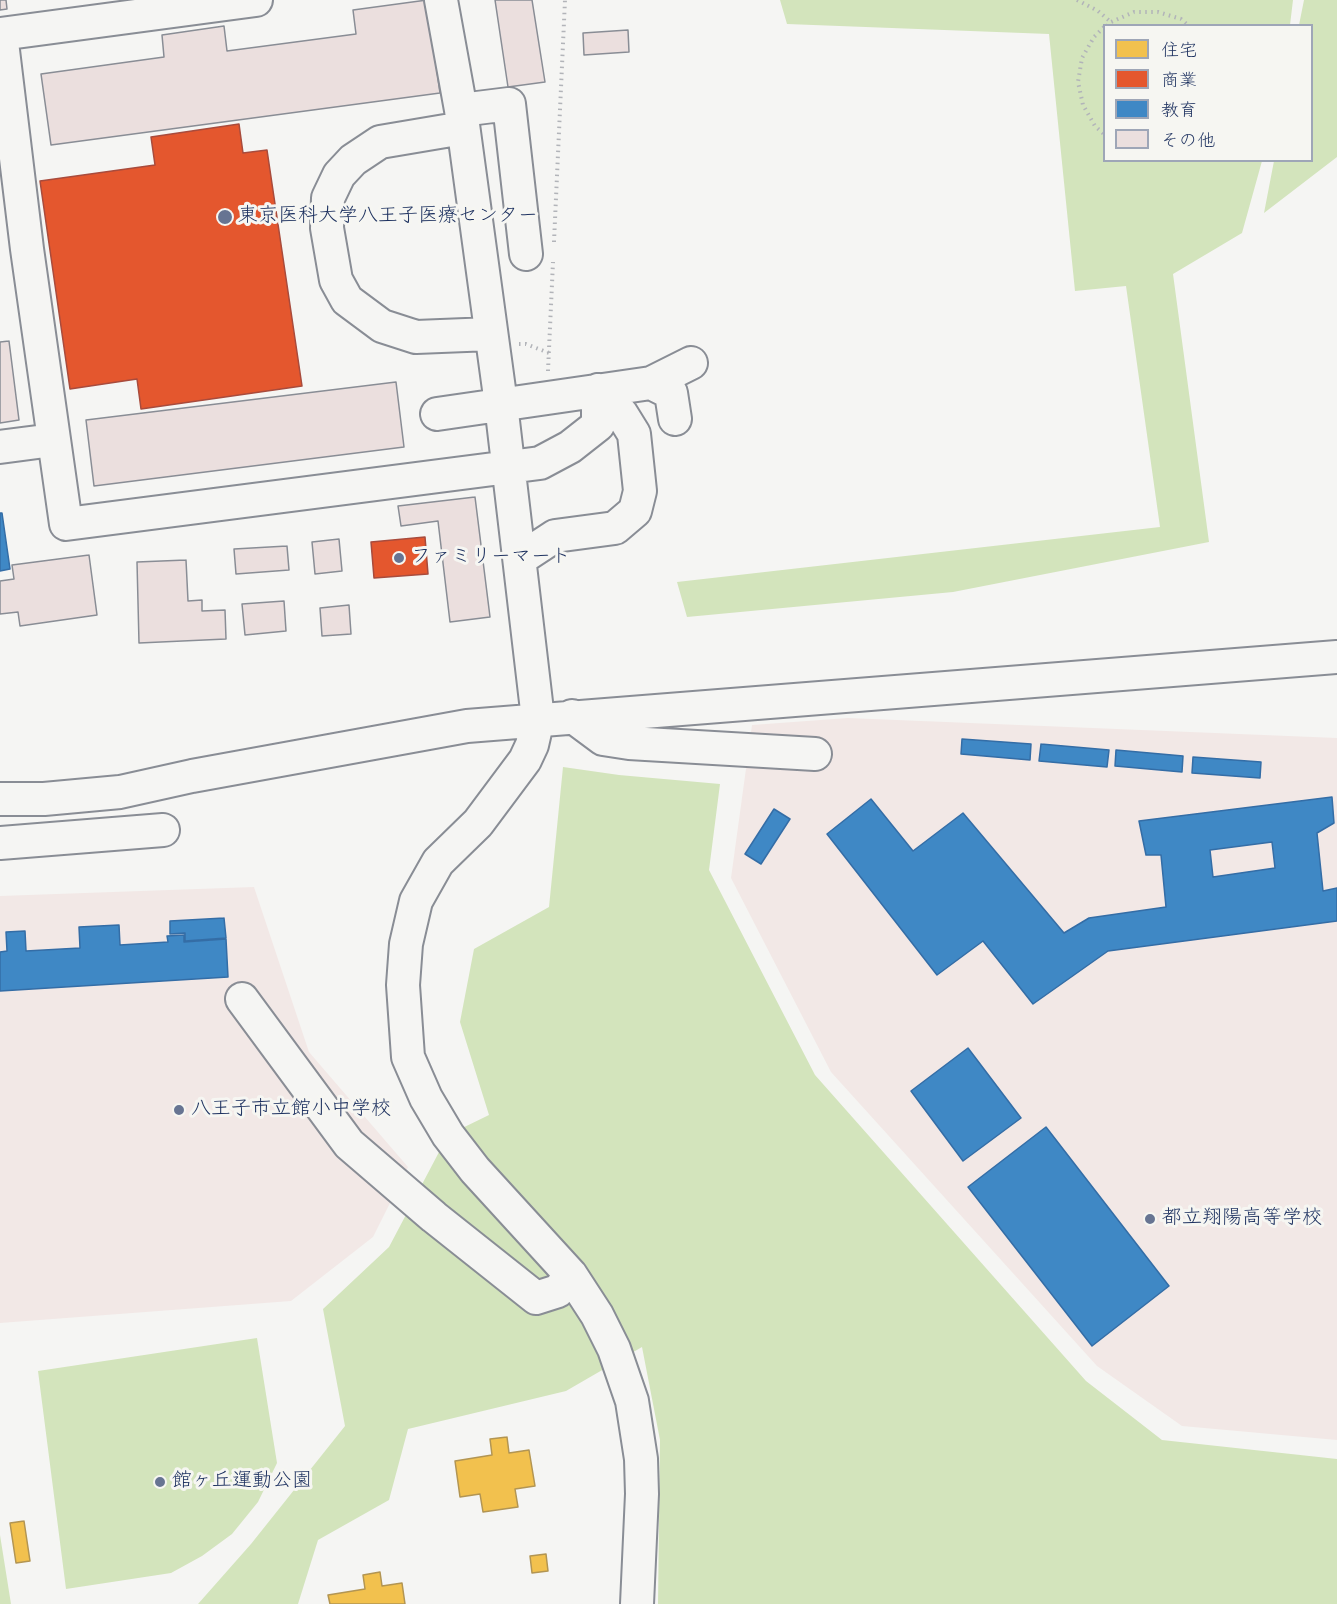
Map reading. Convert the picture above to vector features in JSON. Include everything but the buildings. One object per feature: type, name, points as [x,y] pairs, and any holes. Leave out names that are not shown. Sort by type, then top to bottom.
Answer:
[{"type":"street","points":[[256,0],[1,34],[14,251],[53,440],[66,524],[540,463],[570,447],[598,425],[598,390]]},
{"type":"street","points":[[441,0],[503,339],[501,404],[538,719],[532,745],[525,760],[478,824],[438,862],[416,901],[406,944],[403,985],[408,1057],[436,1117],[448,1135],[476,1170],[571,1275],[597,1315],[614,1349],[627,1385],[636,1422],[642,1476],[637,1604]]},
{"type":"street","points":[[503,339],[416,337],[382,326],[347,300],[336,280],[327,228],[328,198],[339,175],[353,160],[380,142],[509,104],[544,253]]},
{"type":"street","points":[[437,414],[651,383],[691,363]]},
{"type":"street","points":[[651,383],[671,393],[675,419]]},
{"type":"street","points":[[520,559],[555,536],[615,528],[635,511],[640,491],[633,434],[621,413],[598,390]]},
{"type":"street","points":[[0,447],[53,440]]},
{"type":"street","points":[[0,799],[44,799],[120,792],[192,776],[455,728],[538,719],[1337,657]]},
{"type":"street","points":[[572,716],[603,739],[620,742],[815,754]]},
{"type":"street","points":[[0,843],[163,830]]},
{"type":"street","points":[[242,999],[349,1144],[434,1217],[536,1298],[558,1291],[571,1275]]},
{"type":"path","points":[[547,398],[549,353],[544,253],[564,0]]},
{"type":"path","points":[[1077,0],[1098,11],[1111,22]]},
{"type":"path","points":[[1108,24],[1134,12],[1158,12],[1181,19],[1187,24]]},
{"type":"path","points":[[1103,29],[1094,37],[1082,58],[1078,82],[1083,105],[1095,126],[1103,133]]},
{"type":"path","points":[[503,339],[526,344],[549,353]]},
{"type":"shaded area","name":"都立翔陽高等学校","points":[[848,718],[1337,738],[1337,1440],[1182,1426],[1097,1366],[831,1072],[731,878],[752,725]]},
{"type":"shaded area","name":"八王子市立館小中学校","points":[[254,887],[309,1052],[408,1167],[373,1237],[291,1301],[0,1323],[0,896]]},
{"type":"green space","points":[[780,0],[1293,0],[1290,24],[1103,24],[1103,162],[1262,162],[1242,233],[1173,274],[1209,542],[953,592],[687,617],[677,582],[1160,527],[1126,286],[1075,291],[1049,34],[787,24]]},
{"type":"green space","points":[[1304,0],[1337,0],[1337,157],[1264,213],[1274,162],[1313,162],[1313,24],[1299,24]]},
{"type":"green space","points":[[563,767],[619,775],[720,784],[709,870],[815,1075],[1086,1381],[1162,1440],[1337,1459],[1337,1604],[658,1604],[660,1440],[642,1347],[566,1391],[408,1429],[389,1500],[318,1540],[298,1604],[198,1604],[251,1544],[345,1426],[323,1309],[389,1247],[448,1135],[489,1115],[460,1022],[474,949],[549,907]]},
{"type":"green space","name":"館ヶ丘運動公園","points":[[257,1338],[277,1463],[258,1502],[232,1534],[202,1556],[171,1573],[66,1589],[38,1371]]},
{"type":"green space","points":[[0,1535],[11,1604],[0,1604]]},
{"type":"place","name":"東京医科大学八王子医療センター","points":[[225,217]]},
{"type":"place","name":"ファミリーマート","points":[[399,558]]},
{"type":"place","name":"八王子市立館小中学校","points":[[179,1110]]},
{"type":"place","name":"都立翔陽高等学校","points":[[1150,1219]]},
{"type":"place","name":"館ヶ丘運動公園","points":[[160,1482]]}]
